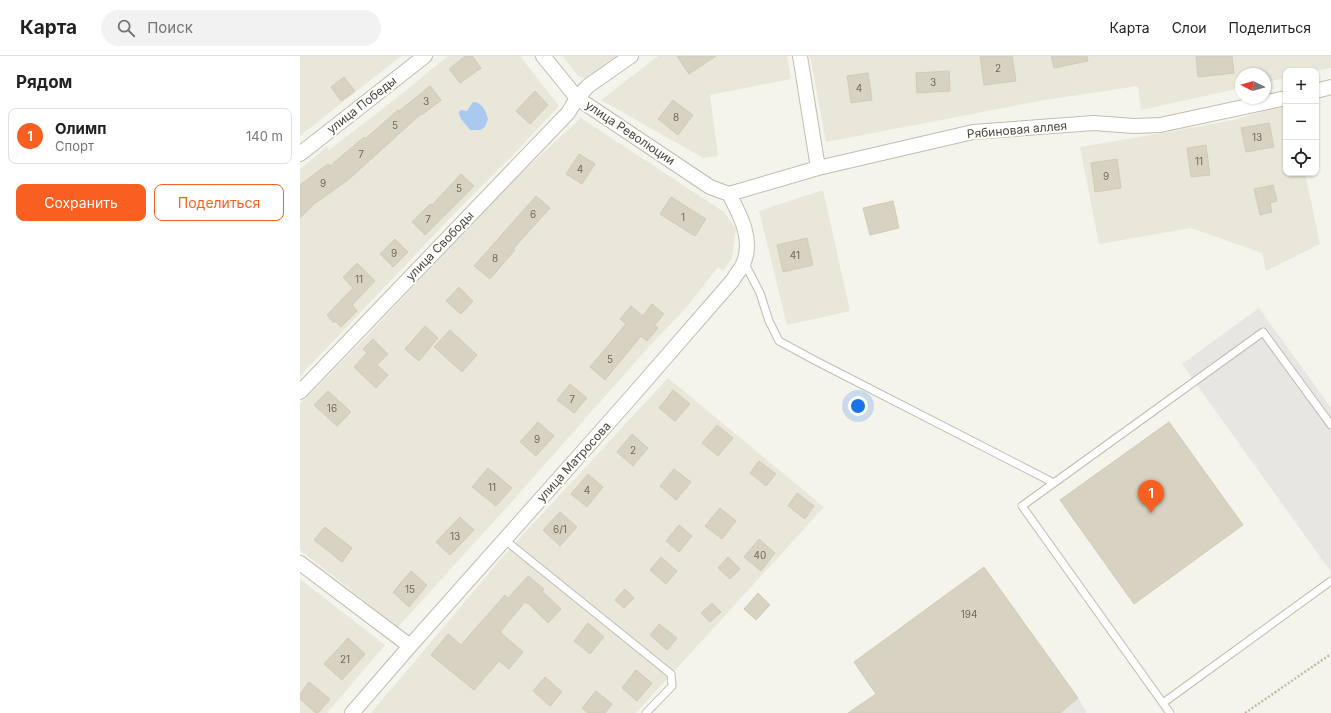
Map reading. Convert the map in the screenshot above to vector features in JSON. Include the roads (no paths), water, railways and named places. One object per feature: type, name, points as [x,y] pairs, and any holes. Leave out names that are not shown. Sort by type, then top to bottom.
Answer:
[{"type":"street","name":"улица Победы","points":[[300,154],[425,56]]},
{"type":"street","name":"улица Революции","points":[[543,56],[577,98],[710,187],[729,194]]},
{"type":"street","name":"улица Свободы","points":[[300,392],[568,113],[577,98],[588,86],[630,56]]},
{"type":"street","points":[[800,56],[818,168]]},
{"type":"street","points":[[1319,90],[1331,87]]},
{"type":"street","name":"Рябиновая аллея","points":[[729,194],[818,168],[973,132],[1094,123],[1134,126],[1160,125],[1283,99]]},
{"type":"street","name":"улица Матросова","points":[[355,712],[410,646],[728,286],[744,262],[748,246],[742,218],[729,194]]},
{"type":"street","points":[[300,562],[410,646]]},
{"type":"lane","points":[[744,262],[760,293],[769,321],[779,341],[1054,483]]},
{"type":"lane","points":[[1170,713],[1022,506],[1263,332],[1331,425]]},
{"type":"lane","points":[[505,540],[671,674],[672,686],[646,713]]},
{"type":"lane","points":[[1163,704],[1331,581]]},
{"type":"water","points":[[473,102],[476,102],[482,106],[488,119],[485,127],[480,130],[470,130],[459,114],[460,110],[467,111]]},
{"type":"place","name":"Олимп","points":[[1151,513]]}]
